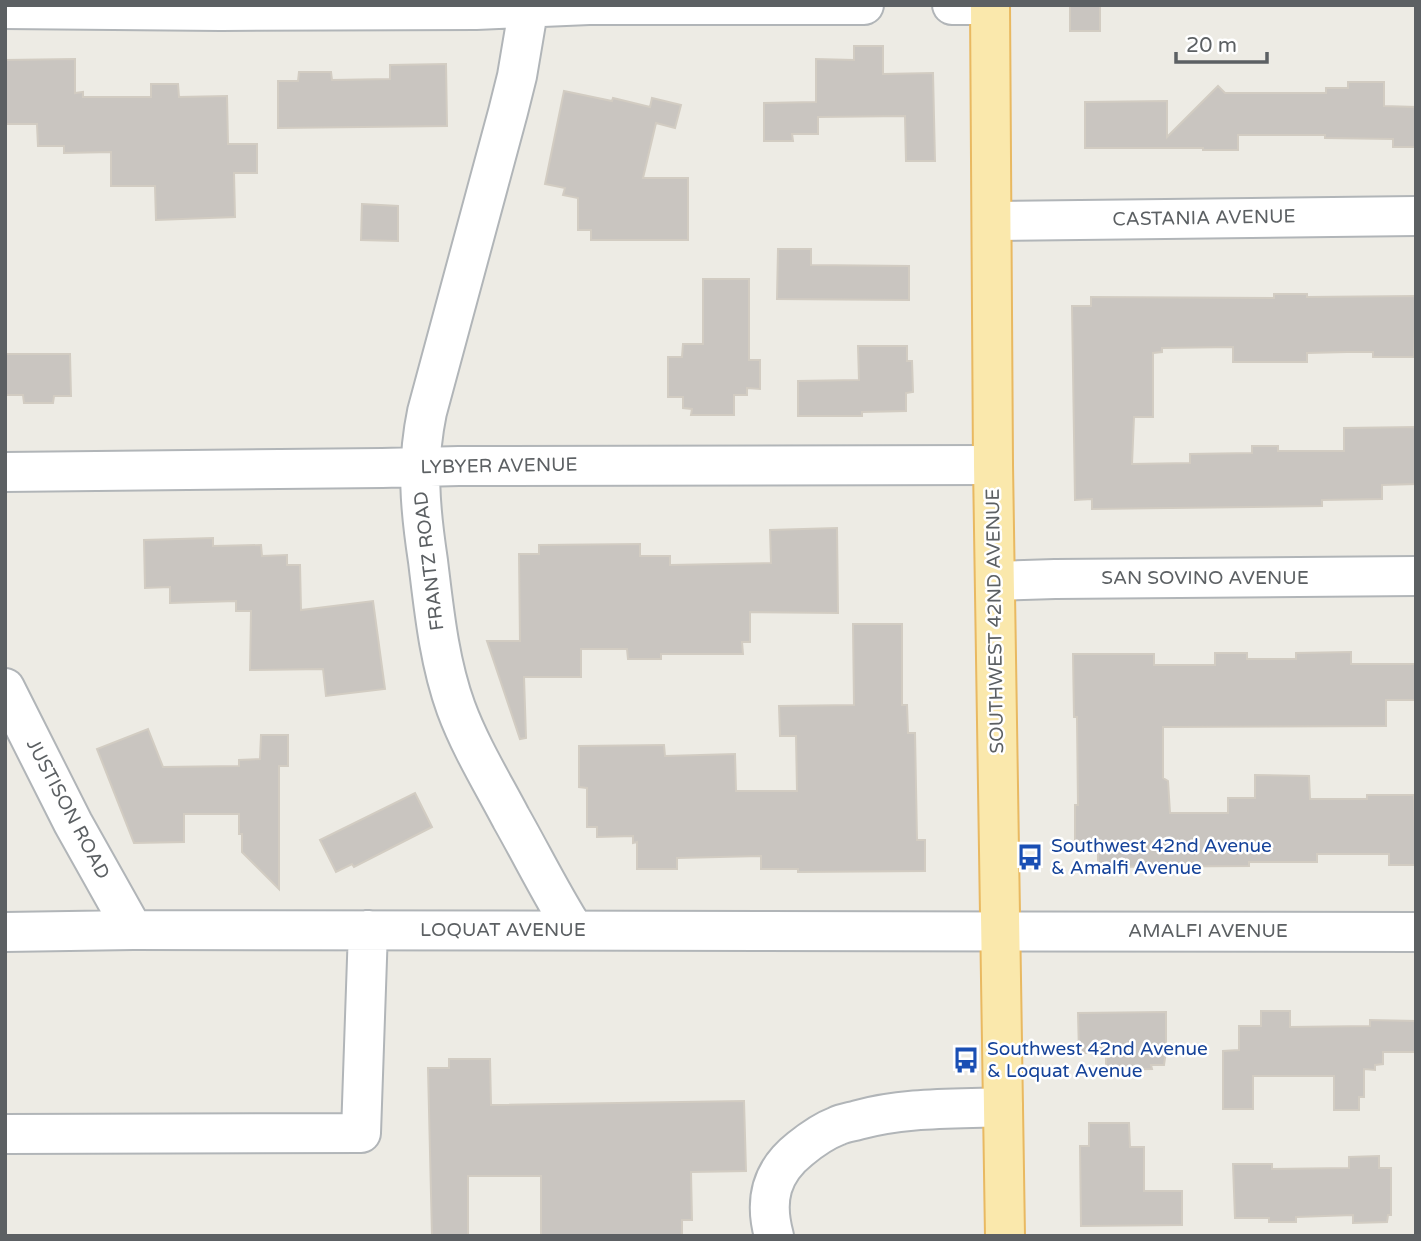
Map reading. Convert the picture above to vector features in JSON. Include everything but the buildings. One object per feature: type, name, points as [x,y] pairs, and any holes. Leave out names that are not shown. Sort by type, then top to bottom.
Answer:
[{"type":"main road","name":"SOUTHWEST 42ND AVENUE","points":[[990,5],[993,465],[1005,1236]]},
{"type":"street","points":[[5,9],[476,10],[589,5],[864,5]]},
{"type":"street","points":[[953,5],[990,5]]},
{"type":"street","name":"FRANTZ ROAD","points":[[529,7],[517,76],[428,412],[421,446],[420,505],[436,623],[456,708],[487,774],[574,930]]},
{"type":"street","name":"CASTANIA AVENUE","points":[[992,221],[1416,216]]},
{"type":"street","name":"LYBYER AVENUE","points":[[5,472],[459,466],[993,465]]},
{"type":"street","name":"SAN SOVINO AVENUE","points":[[995,581],[1416,576]]},
{"type":"street","name":"JUSTISON ROAD","points":[[5,688],[73,823],[133,930]]},
{"type":"street","points":[[5,1134],[361,1133],[368,930]]},
{"type":"street","name":"LOQUAT AVENUE","points":[[5,932],[1000,931]]},
{"type":"street","name":"AMALFI AVENUE","points":[[1000,931],[1416,932]]},
{"type":"street","points":[[774,1236],[770,1209],[776,1174],[788,1159],[837,1125],[901,1111],[1003,1107]]},
{"type":"place","name":"Southwest 42nd Avenue & Amalfi Avenue","points":[[1030,857]]},
{"type":"place","name":"Southwest 42nd Avenue & Loquat Avenue","points":[[966,1060]]}]
